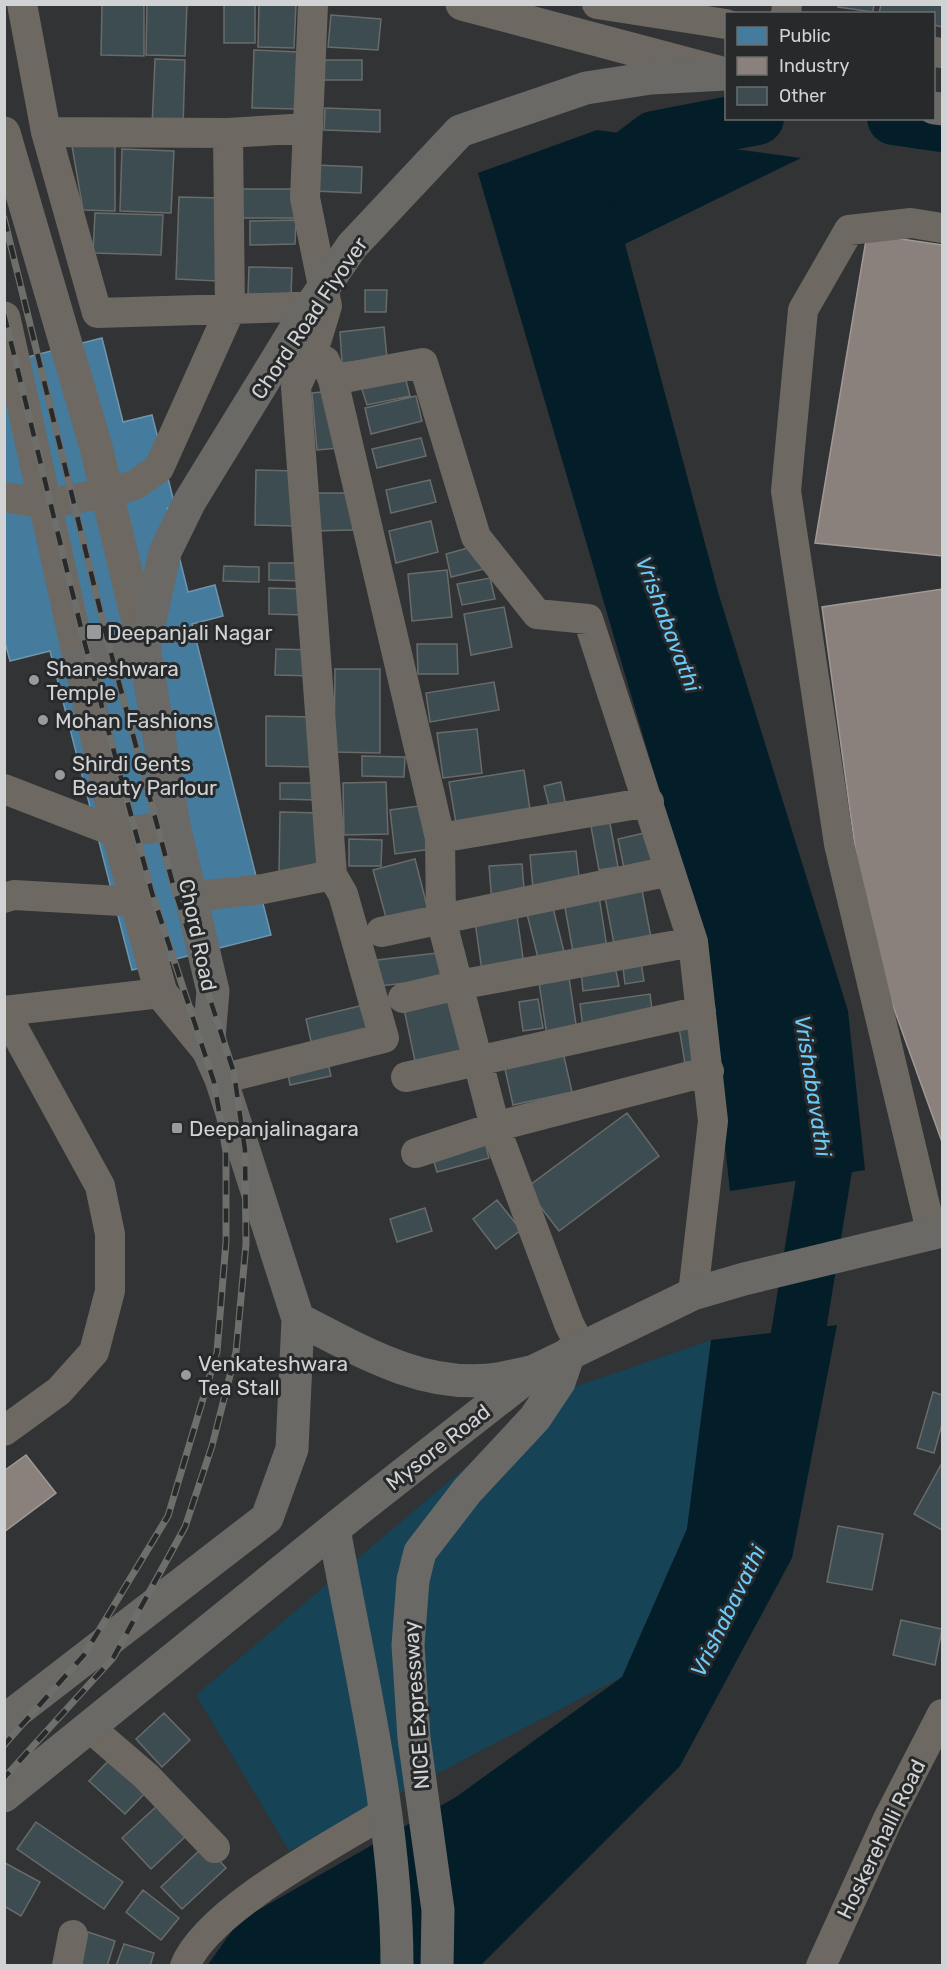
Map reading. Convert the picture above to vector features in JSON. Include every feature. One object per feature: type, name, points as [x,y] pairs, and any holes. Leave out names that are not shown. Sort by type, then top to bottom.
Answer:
[{"type":"highway","name":"Chord Road Flyover","points":[[144,647],[165,552],[190,501],[308,332],[352,246],[460,132],[586,88],[651,78],[725,74]]},
{"type":"highway","points":[[80,661],[144,647]]},
{"type":"highway","name":"Chord Road","points":[[144,647],[174,825],[213,991],[214,1065],[298,1319]]},
{"type":"highway","name":"Mysore Road","points":[[4,1796],[334,1529],[536,1370],[693,1294],[744,1279],[932,1234]]},
{"type":"highway","points":[[7,1717],[267,1518],[292,1449],[298,1319],[382,1363],[434,1378],[490,1380],[536,1370]]},
{"type":"highway","name":"NICE Expressway","points":[[437,1965],[438,1910],[414,1738],[408,1644],[410,1602],[420,1552],[466,1491],[535,1418],[559,1382],[575,1350]]},
{"type":"highway","name":"NICE Expressway","points":[[334,1529],[386,1824],[397,1933],[397,1965]]},
{"type":"main road","name":"Chord Road Flyover","points":[[462,4],[725,74]]},
{"type":"main road","points":[[4,133],[52,304],[96,447],[144,647]]},
{"type":"main road","points":[[52,304],[5,319],[118,833],[162,993],[214,1065]]},
{"type":"street","points":[[22,4],[46,132],[97,313],[327,306]]},
{"type":"street","points":[[214,1065],[384,1038],[343,894],[332,875],[296,387],[308,332],[327,306],[305,198],[314,4]]},
{"type":"street","points":[[597,4],[693,12],[725,24]]},
{"type":"street","points":[[46,132],[228,133],[308,128]]},
{"type":"street","points":[[4,497],[45,504],[107,493],[135,485],[159,468],[230,310],[228,133]]},
{"type":"street","points":[[932,1234],[839,844],[786,491],[803,310],[849,230],[911,223],[942,228]]},
{"type":"street","points":[[308,332],[333,380],[440,838],[441,919],[458,985],[495,1126],[569,1324],[575,1350]]},
{"type":"street","points":[[333,380],[423,363],[476,537],[537,614],[588,619],[693,942],[709,1071],[712,1121],[693,1294]]},
{"type":"street","points":[[4,789],[118,833],[174,825]]},
{"type":"street","points":[[440,838],[648,801]]},
{"type":"street","points":[[381,932],[670,872]]},
{"type":"street","points":[[190,897],[262,889],[332,875]]},
{"type":"street","points":[[4,898],[14,895],[138,902]]},
{"type":"street","points":[[403,998],[458,985],[693,942]]},
{"type":"street","points":[[4,1431],[59,1390],[94,1352],[110,1291],[110,1234],[100,1186],[4,1011],[162,993]]},
{"type":"street","points":[[406,1077],[478,1059],[701,1011]]},
{"type":"street","points":[[416,1153],[495,1126],[709,1071]]},
{"type":"street","name":"Hoskerehalli Road","points":[[821,1965],[888,1819],[942,1714]]},
{"type":"street","points":[[89,1727],[146,1776],[215,1848]]},
{"type":"street","points":[[185,1965],[190,1952],[247,1898],[386,1824]]},
{"type":"street","points":[[67,1965],[73,1935]]},
{"type":"shaded area","points":[[711,1340],[687,1529],[622,1677],[289,1851],[196,1695],[551,1395]]},
{"type":"water","points":[[597,130],[801,158],[625,244],[718,592],[848,1011],[865,1170],[730,1191],[702,937],[478,173]]},
{"type":"water","points":[[837,1325],[792,1558],[680,1766],[481,1965],[207,1966],[239,1921],[456,1797],[622,1677],[687,1529],[711,1340]]},
{"type":"building: Public","points":[[102,338],[123,422],[152,415],[175,506],[167,508],[188,592],[215,585],[223,616],[192,624],[271,935],[132,970],[50,651],[10,661],[4,639],[4,363]]},
{"type":"building: Industry","points":[[867,234],[942,245],[942,556],[815,543]]},
{"type":"building: Industry","points":[[942,589],[942,1142],[867,934],[822,607]]},
{"type":"building: Industry","points":[[26,1455],[56,1493],[4,1532],[4,1471]]},
{"type":"building: Other","points":[[102,4],[144,4],[144,56],[101,55]]},
{"type":"building: Other","points":[[147,4],[187,4],[185,56],[146,55]]},
{"type":"building: Other","points":[[224,4],[255,4],[255,43],[224,43]]},
{"type":"building: Other","points":[[259,4],[296,4],[294,48],[258,47]]},
{"type":"building: Other","points":[[838,4],[874,4],[873,12],[838,7]]},
{"type":"building: Other","points":[[881,4],[942,4],[942,27],[935,25],[935,12],[879,12]]},
{"type":"building: Other","points":[[331,15],[381,19],[378,50],[328,47]]},
{"type":"building: Other","points":[[254,50],[299,52],[297,109],[252,108]]},
{"type":"building: Other","points":[[155,59],[185,60],[183,128],[152,127]]},
{"type":"building: Other","points":[[323,60],[362,60],[362,80],[323,80]]},
{"type":"building: Other","points":[[325,108],[380,110],[380,132],[324,130]]},
{"type":"building: Other","points":[[71,140],[115,142],[115,211],[83,210]]},
{"type":"building: Other","points":[[122,149],[174,151],[171,213],[120,211]]},
{"type":"building: Other","points":[[315,165],[362,167],[361,193],[314,191]]},
{"type":"building: Other","points":[[242,189],[299,189],[300,218],[242,218]]},
{"type":"building: Other","points":[[179,197],[221,198],[218,281],[176,279]]},
{"type":"building: Other","points":[[95,213],[163,215],[161,255],[93,253]]},
{"type":"building: Other","points":[[296,220],[295,244],[250,245],[250,221]]},
{"type":"building: Other","points":[[249,267],[292,268],[291,296],[248,294]]},
{"type":"building: Other","points":[[365,290],[387,290],[386,312],[365,312]]},
{"type":"building: Other","points":[[384,327],[387,358],[342,363],[340,332]]},
{"type":"building: Other","points":[[403,369],[410,396],[367,405],[359,380]]},
{"type":"building: Other","points":[[334,391],[339,448],[317,450],[312,393]]},
{"type":"building: Other","points":[[416,396],[422,421],[371,434],[365,408]]},
{"type":"building: Other","points":[[421,438],[426,456],[377,468],[372,449]]},
{"type":"building: Other","points":[[256,470],[298,471],[296,526],[255,525]]},
{"type":"building: Other","points":[[430,480],[436,502],[391,513],[386,490]]},
{"type":"building: Other","points":[[311,493],[352,493],[353,530],[311,531]]},
{"type":"building: Other","points":[[431,521],[438,552],[396,563],[389,531]]},
{"type":"building: Other","points":[[479,545],[484,569],[451,577],[446,554]]},
{"type":"building: Other","points":[[269,563],[305,563],[305,581],[269,580]]},
{"type":"building: Other","points":[[224,566],[259,567],[259,582],[223,581]]},
{"type":"building: Other","points":[[447,570],[452,617],[412,621],[408,574]]},
{"type":"building: Other","points":[[490,578],[495,599],[462,605],[457,584]]},
{"type":"building: Other","points":[[269,588],[306,589],[305,615],[269,614]]},
{"type":"building: Other","points":[[504,607],[512,647],[471,655],[464,614]]},
{"type":"building: Other","points":[[417,644],[457,644],[458,674],[418,674]]},
{"type":"building: Other","points":[[276,649],[315,650],[315,676],[275,675]]},
{"type":"building: Other","points":[[335,669],[380,669],[380,753],[334,752]]},
{"type":"building: Other","points":[[494,682],[499,710],[430,722],[426,693]]},
{"type":"building: Other","points":[[266,716],[313,717],[313,767],[266,766]]},
{"type":"building: Other","points":[[477,729],[482,773],[443,778],[437,733]]},
{"type":"building: Other","points":[[362,756],[405,757],[404,777],[362,776]]},
{"type":"building: Other","points":[[524,770],[531,816],[457,829],[449,782]]},
{"type":"building: Other","points":[[386,782],[388,834],[344,835],[343,783]]},
{"type":"building: Other","points":[[561,782],[566,807],[550,810],[544,786]]},
{"type":"building: Other","points":[[280,783],[316,783],[316,800],[280,799]]},
{"type":"building: Other","points":[[426,805],[431,849],[395,854],[390,810]]},
{"type":"building: Other","points":[[280,812],[321,813],[320,874],[279,873]]},
{"type":"building: Other","points":[[609,818],[618,867],[599,870],[590,821]]},
{"type":"building: Other","points":[[653,831],[660,859],[624,868],[618,839]]},
{"type":"building: Other","points":[[349,839],[382,840],[381,866],[349,866]]},
{"type":"building: Other","points":[[576,851],[580,885],[533,889],[530,855]]},
{"type":"building: Other","points":[[415,859],[428,910],[387,921],[373,870]]},
{"type":"building: Other","points":[[522,864],[525,901],[492,903],[489,866]]},
{"type":"building: Other","points":[[642,890],[652,943],[615,949],[605,897]]},
{"type":"building: Other","points":[[599,896],[607,948],[573,952],[564,902]]},
{"type":"building: Other","points":[[553,908],[565,956],[539,962],[527,914]]},
{"type":"building: Other","points":[[517,916],[524,965],[482,971],[475,922]]},
{"type":"building: Other","points":[[445,952],[449,978],[380,986],[377,960]]},
{"type":"building: Other","points":[[640,957],[644,981],[625,984],[622,959]]},
{"type":"building: Other","points":[[615,966],[619,986],[583,991],[581,971]]},
{"type":"building: Other","points":[[568,971],[577,1031],[547,1036],[538,976]]},
{"type":"building: Other","points":[[456,993],[469,1055],[416,1066],[403,1004]]},
{"type":"building: Other","points":[[650,994],[653,1018],[583,1028],[580,1004]]},
{"type":"building: Other","points":[[538,999],[543,1028],[523,1031],[519,1002]]},
{"type":"building: Other","points":[[372,1003],[379,1035],[313,1050],[306,1019]]},
{"type":"building: Other","points":[[697,1019],[703,1061],[685,1064],[678,1021]]},
{"type":"building: Other","points":[[562,1048],[572,1092],[513,1105],[503,1060]]},
{"type":"building: Other","points":[[327,1059],[331,1076],[290,1085],[287,1067]]},
{"type":"building: Other","points":[[627,1113],[659,1156],[559,1231],[526,1188]]},
{"type":"building: Other","points":[[483,1134],[489,1158],[437,1172],[430,1148]]},
{"type":"building: Other","points":[[497,1200],[521,1230],[496,1249],[473,1219]]},
{"type":"building: Other","points":[[425,1208],[432,1231],[397,1242],[390,1219]]},
{"type":"building: Other","points":[[933,1392],[942,1395],[942,1424],[934,1453],[917,1448]]},
{"type":"building: Other","points":[[942,1463],[942,1530],[914,1514]]},
{"type":"building: Other","points":[[838,1526],[883,1534],[872,1590],[827,1582]]},
{"type":"building: Other","points":[[901,1620],[942,1629],[935,1665],[893,1655]]},
{"type":"building: Other","points":[[164,1713],[190,1740],[162,1767],[136,1739]]},
{"type":"building: Other","points":[[112,1757],[148,1790],[125,1814],[89,1781]]},
{"type":"building: Other","points":[[158,1805],[187,1835],[151,1869],[122,1838]]},
{"type":"building: Other","points":[[36,1822],[123,1882],[104,1909],[17,1849]]},
{"type":"building: Other","points":[[205,1845],[226,1868],[182,1909],[161,1887]]},
{"type":"building: Other","points":[[5,1863],[40,1882],[21,1916],[4,1906]]},
{"type":"building: Other","points":[[143,1890],[179,1918],[161,1940],[126,1912]]},
{"type":"building: Other","points":[[88,1932],[115,1941],[107,1966],[77,1966]]},
{"type":"building: Other","points":[[124,1944],[154,1953],[150,1966],[116,1966]]},
{"type":"waterway","name":"Vrishabavathi","points":[[596,182],[654,138],[747,120]]},
{"type":"waterway","name":"Vrishabavathi","points":[[908,120],[942,125]]},
{"type":"waterway","name":"Vrishabavathi","points":[[787,1402],[825,1169],[815,1102]]},
{"type":"railway","points":[[4,218],[107,638],[174,888],[234,1073],[245,1150],[246,1244],[236,1352],[212,1446],[185,1527],[113,1658],[4,1778]]},
{"type":"railway","points":[[4,314],[85,644],[152,893],[214,1082],[226,1152],[226,1242],[217,1352],[168,1516],[84,1655],[4,1745]]},
{"type":"place","name":"Deepanjali Nagar","points":[[94,632]]},
{"type":"place","name":"Shaneshwara Temple","points":[[34,680]]},
{"type":"place","name":"Mohan Fashions","points":[[43,720]]},
{"type":"place","name":"Shirdi Gents Beauty Parlour","points":[[60,775]]},
{"type":"place","name":"Deepanjalinagara","points":[[177,1128]]},
{"type":"place","name":"Venkateshwara Tea Stall","points":[[186,1375]]}]
